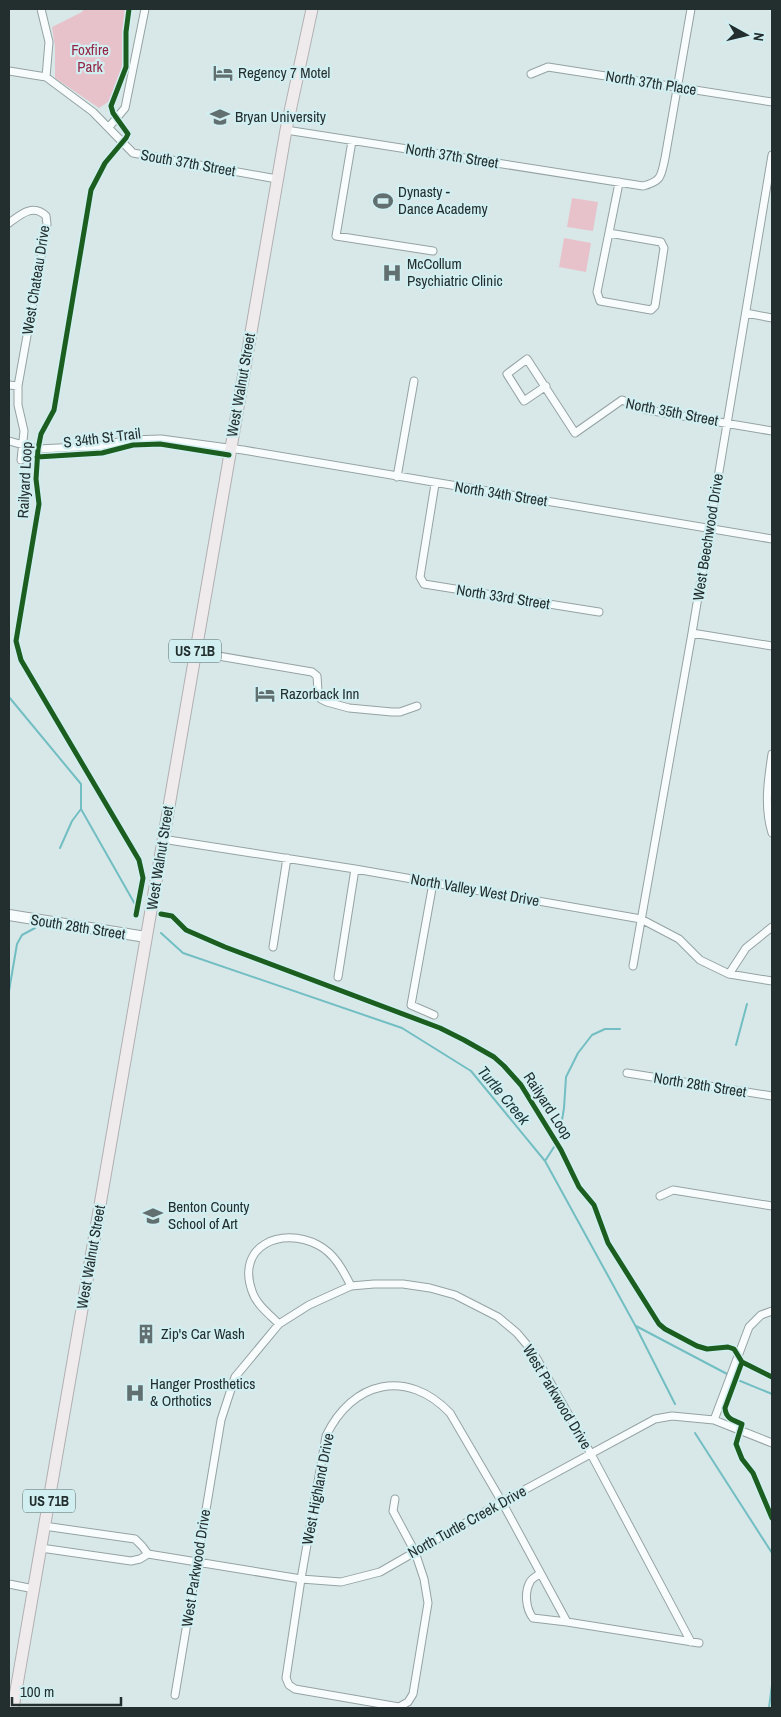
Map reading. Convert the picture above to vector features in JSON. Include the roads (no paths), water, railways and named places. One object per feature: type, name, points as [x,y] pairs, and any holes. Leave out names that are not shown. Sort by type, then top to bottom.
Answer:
[{"type":"main road","name":"West Walnut Street","points":[[13,1708],[277,180],[312,9]]},
{"type":"street","points":[[41,9],[49,42],[46,77]]},
{"type":"street","points":[[109,127],[125,108],[145,9]]},
{"type":"street","name":"North 37th Street","points":[[286,130],[643,186],[655,183],[661,174],[691,9]]},
{"type":"street","name":"North 37th Place","points":[[531,74],[548,67],[772,102]]},
{"type":"street","name":"South 37th Street","points":[[9,71],[46,77],[93,112],[133,153],[277,180]]},
{"type":"street","points":[[352,141],[336,236],[433,251]]},
{"type":"street","name":"West Beechwood Drive","points":[[633,966],[692,633],[772,155]]},
{"type":"street","points":[[609,233],[661,242],[664,248],[655,306],[650,310],[600,300],[597,292],[619,182]]},
{"type":"street","points":[[764,206],[772,208]]},
{"type":"street","name":"West Chateau Drive","points":[[9,223],[28,211],[38,210],[46,216],[47,224],[18,386],[18,405],[24,431],[21,460]]},
{"type":"street","points":[[746,313],[772,318]]},
{"type":"street","name":"North 35th Street","points":[[546,386],[524,400],[507,374],[528,359],[546,386],[575,433],[622,400],[647,410],[772,431]]},
{"type":"street","points":[[397,477],[414,382]]},
{"type":"street","points":[[9,385],[18,386]]},
{"type":"street","name":"North 34th Street","points":[[9,442],[38,449],[99,446],[129,440],[161,439],[772,539]]},
{"type":"street","name":"North 33rd Street","points":[[435,484],[420,578],[424,584],[599,612]]},
{"type":"street","points":[[692,633],[772,646]]},
{"type":"street","points":[[195,652],[312,672],[317,676],[318,691],[321,699],[337,705],[392,712],[400,712],[417,706]]},
{"type":"street","points":[[772,754],[768,783],[772,833]]},
{"type":"street","name":"North Valley West Drive","points":[[162,839],[355,869],[641,919],[679,939],[700,960],[730,974],[772,981]]},
{"type":"street","points":[[273,947],[287,858]]},
{"type":"street","points":[[338,978],[355,869]]},
{"type":"street","points":[[432,883],[410,1005],[434,1016]]},
{"type":"street","name":"South 28th Street","points":[[9,915],[146,937]]},
{"type":"street","points":[[730,974],[746,948],[772,927]]},
{"type":"street","name":"North 28th Street","points":[[628,1074],[772,1096]]},
{"type":"street","points":[[660,1196],[674,1190],[772,1206]]},
{"type":"street","points":[[279,1324],[259,1304],[252,1293],[249,1281],[250,1267],[254,1254],[265,1244],[276,1238],[290,1238],[318,1245],[332,1255],[351,1286]]},
{"type":"street","name":"West Parkwood Drive","points":[[175,1695],[221,1420],[235,1377],[279,1324],[309,1305],[351,1286],[403,1284],[430,1288],[455,1295],[498,1317],[517,1333],[533,1352],[591,1454],[691,1642]]},
{"type":"street","points":[[714,1420],[749,1327],[761,1314],[772,1311]]},
{"type":"street","name":"West Highland Drive","points":[[415,1552],[424,1579],[428,1603],[413,1694],[408,1702],[399,1707],[295,1689],[289,1685],[286,1678],[326,1436],[332,1424],[346,1406],[358,1396],[371,1389],[395,1386],[409,1388],[424,1393],[440,1403],[450,1413],[502,1502],[566,1622]]},
{"type":"street","name":"North Turtle Creek Drive","points":[[41,1548],[131,1561],[140,1559],[148,1554],[301,1579],[341,1582],[380,1572],[502,1502],[655,1419],[672,1416],[714,1420],[772,1443]]},
{"type":"street","points":[[395,1498],[393,1511],[415,1552]]},
{"type":"street","points":[[44,1526],[135,1539],[148,1554]]},
{"type":"street","points":[[539,1574],[530,1582],[526,1600],[528,1612],[533,1618],[699,1643]]},
{"type":"street","points":[[9,1584],[34,1589]]},
{"type":"waterway","name":"Turtle Creek","points":[[9,697],[81,784],[81,809],[136,906]]},
{"type":"waterway","points":[[60,848],[72,821],[81,809]]},
{"type":"waterway","points":[[9,991],[17,944],[22,935],[35,928]]},
{"type":"waterway","name":"Turtle Creek","points":[[161,933],[183,953],[402,1028],[471,1071],[545,1161],[635,1325],[675,1404]]},
{"type":"waterway","points":[[736,1045],[747,1004]]},
{"type":"waterway","points":[[559,1138],[564,1108],[566,1077],[578,1053],[592,1035],[605,1029],[620,1029]]},
{"type":"waterway","points":[[545,1161],[554,1147]]},
{"type":"waterway","points":[[636,1326],[729,1375]]},
{"type":"waterway","points":[[733,1378],[772,1394]]},
{"type":"waterway","name":"Turtle Creek","points":[[695,1433],[772,1553]]},
{"type":"waterway","name":"Turtle Creek","points":[[769,1708],[772,1685]]},
{"type":"place","name":"Regency 7 Motel","points":[[223,73]]},
{"type":"place","name":"Bryan University","points":[[220,117]]},
{"type":"place","name":"Dynasty - Dance Academy","points":[[383,201]]},
{"type":"place","name":"McCollum Psychiatric Clinic","points":[[392,273]]},
{"type":"place","name":"Razorback Inn","points":[[265,694]]},
{"type":"place","name":"Benton County School of Art","points":[[153,1216]]},
{"type":"place","name":"Zip's Car Wash","points":[[146,1334]]},
{"type":"place","name":"Hanger Prosthetics & Orthotics","points":[[135,1393]]},
{"type":"park label","name":"Foxfire Park","points":[[90,58]]}]
